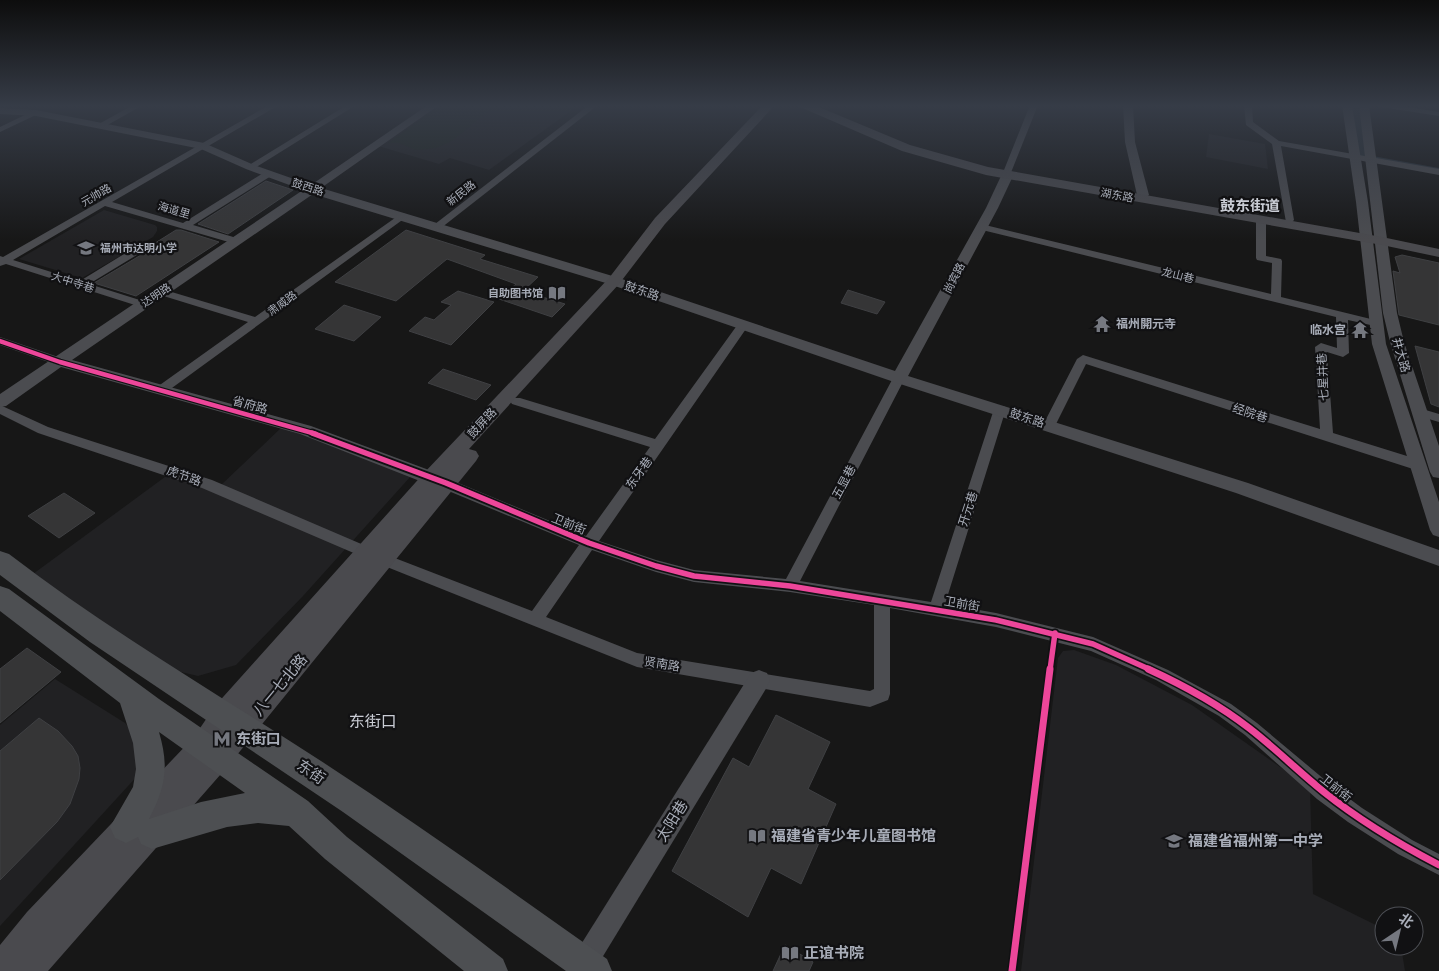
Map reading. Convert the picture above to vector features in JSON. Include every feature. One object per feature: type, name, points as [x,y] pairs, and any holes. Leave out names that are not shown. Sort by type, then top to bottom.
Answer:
[{"type":"main road","name":"鼓屏路","points":[[438,481],[620,283],[660,221],[726,150]]},
{"type":"main road","name":"鼓屏路","points":[[438,481],[516,401],[740,150]]},
{"type":"main road","name":"湖东路","points":[[915,150],[1007,173],[1261,220],[1439,248]]},
{"type":"main road","name":"湖东路","points":[[929,150],[1007,173],[1289,220],[1439,253]]},
{"type":"main road","name":"八一七北路","points":[[27,971],[139,830],[211,752],[234,721],[438,481]]},
{"type":"main road","name":"东街","points":[[0,561],[156,672],[344,794],[590,967]]},
{"type":"main road","points":[[0,597],[130,694],[297,812],[336,848],[475,967]]},
{"type":"main road","points":[[130,694],[141,721],[151,764],[139,830],[235,810],[253,808],[297,812]]},
{"type":"main road","name":"八一七北路","points":[[0,969],[38,924],[139,830]]},
{"type":"street","name":"元帅路","points":[[1,261],[196,150]]},
{"type":"street","name":"鼓西路","points":[[213,150],[250,168],[314,190],[438,226],[620,283]]},
{"type":"street","points":[[250,168],[279,150]]},
{"type":"street","name":"达明路","points":[[0,402],[370,150]]},
{"type":"street","name":"新民路","points":[[438,226],[536,150]]},
{"type":"street","points":[[1007,173],[1016,150]]},
{"type":"street","points":[[1132,150],[1143,195]]},
{"type":"street","points":[[1277,150],[1289,220]]},
{"type":"street","points":[[1320,150],[1354,156],[1371,156],[1439,164]]},
{"type":"street","points":[[1353,150],[1362,202],[1373,237]]},
{"type":"street","points":[[1370,150],[1375,323],[1389,377],[1439,530]]},
{"type":"street","points":[[1371,156],[1439,172]]},
{"type":"street","name":"尚宾路","points":[[899,378],[981,227],[1007,173]]},
{"type":"street","points":[[185,226],[268,174]]},
{"type":"street","name":"海道里","points":[[104,203],[236,241]]},
{"type":"street","name":"肃威路","points":[[161,390],[402,216]]},
{"type":"street","points":[[1261,220],[1261,258],[1277,261],[1276,299]]},
{"type":"street","name":"龙山巷","points":[[981,227],[1375,323]]},
{"type":"street","name":"井大路","points":[[1373,237],[1396,342],[1439,472]]},
{"type":"street","points":[[80,284],[146,245]]},
{"type":"street","name":"大中寺巷","points":[[1,261],[142,304]]},
{"type":"street","name":"鼓东路","points":[[620,283],[899,378],[1242,488],[1439,558]]},
{"type":"street","points":[[161,292],[258,321]]},
{"type":"street","name":"七星井巷","points":[[1327,438],[1320,347],[1343,353],[1342,315]]},
{"type":"street","name":"东牙巷","points":[[535,620],[742,326]]},
{"type":"street","points":[[0,341],[60,362]]},
{"type":"street","name":"经院巷","points":[[1049,425],[1083,360],[1327,438],[1418,464]]},
{"type":"street","name":"省府路","points":[[60,362],[305,430],[438,481]]},
{"type":"street","name":"五显巷","points":[[790,586],[899,378]]},
{"type":"street","points":[[516,401],[659,445]]},
{"type":"street","name":"虎节路","points":[[0,409],[43,430],[207,484],[374,555]]},
{"type":"street","name":"开元巷","points":[[936,609],[1000,410]]},
{"type":"street","points":[[1419,412],[1439,418]]},
{"type":"street","name":"卫前街","points":[[438,481],[589,543],[656,566],[694,576],[790,586],[936,609],[1022,626],[1093,644],[1162,675],[1225,710],[1272,746],[1324,792],[1355,815],[1439,866]]},
{"type":"street","name":"贤南路","points":[[374,555],[637,660],[870,699],[882,694],[884,687],[882,600]]},
{"type":"street","name":"太阳巷","points":[[590,967],[760,680]]},
{"type":"shaded area","points":[[393,150],[516,150],[489,170],[450,158],[439,164]]},
{"type":"shaded area","points":[[1207,150],[1266,150],[1268,169],[1206,157]]},
{"type":"shaded area","points":[[1358,150],[1366,150],[1367,155],[1439,168],[1439,171],[1359,156]]},
{"type":"shaded area","name":"福州市达明小学","points":[[104,210],[155,225],[157,231],[153,237],[82,278],[19,259]]},
{"type":"shaded area","points":[[282,427],[411,476],[303,596],[236,665],[198,676],[164,668],[33,574],[169,474],[220,486]]},
{"type":"shaded area","name":"福建省福州第一中学","points":[[1074,650],[1116,665],[1192,705],[1310,788],[1313,894],[1374,924],[1374,956],[1403,956],[1405,971],[1021,971],[1058,658],[1063,651]]},
{"type":"shaded area","points":[[55,679],[125,723],[138,737],[139,774],[0,926],[0,725]]},
{"type":"building","points":[[266,181],[293,190],[228,234],[198,224]]},
{"type":"building","points":[[176,230],[219,242],[136,296],[94,283],[151,249],[152,245]]},
{"type":"building","points":[[406,230],[485,255],[480,259],[538,277],[523,291],[565,304],[552,317],[499,299],[516,284],[447,259],[396,301],[335,282]]},
{"type":"building","points":[[1402,255],[1439,263],[1439,325],[1399,315],[1393,271],[1400,273],[1395,257]]},
{"type":"building","points":[[848,290],[885,302],[877,314],[841,303]]},
{"type":"building","points":[[458,291],[494,302],[451,345],[409,331],[425,317],[434,320],[451,305],[441,302]]},
{"type":"building","points":[[344,305],[381,317],[354,341],[315,329]]},
{"type":"building","points":[[1415,346],[1439,352],[1439,407],[1431,404]]},
{"type":"building","points":[[443,369],[491,385],[476,400],[428,383]]},
{"type":"building","points":[[64,493],[95,513],[59,538],[28,516]]},
{"type":"building","points":[[27,648],[61,672],[0,723],[0,669]]},
{"type":"building","name":"福建省青少年儿童图书馆","points":[[776,715],[830,742],[808,789],[836,804],[801,884],[771,868],[748,917],[672,871],[733,758],[749,767]]},
{"type":"building","points":[[39,718],[58,731],[72,746],[78,756],[79,779],[70,804],[57,822],[0,880],[0,751]]},
{"type":"building","name":"正谊书院","points":[[785,945],[813,962],[809,971],[773,971]]},
{"type":"cycle path","points":[[0,341],[60,362],[305,430],[446,483],[589,543],[656,566],[694,576],[790,586],[996,620],[1093,644],[1162,675],[1225,710],[1251,729],[1324,792],[1355,815],[1405,847],[1439,865]]},
{"type":"cycle path","points":[[1012,971],[1055,633]]},
{"type":"place","name":"福州市达明小学","points":[[86,248]]},
{"type":"place","name":"自助图书馆","points":[[557,293]]},
{"type":"place","name":"福州開元寺","points":[[1102,324]]},
{"type":"place","name":"临水宫","points":[[1360,330]]},
{"type":"place","name":"东街口","points":[[222,739]]},
{"type":"place","name":"福建省青少年儿童图书馆","points":[[757,836]]},
{"type":"place","name":"福建省福州第一中学","points":[[1174,841]]},
{"type":"place","name":"正谊书院","points":[[790,953]]},
{"type":"district","name":"鼓东街道","points":[[1250,206]]},
{"type":"district","name":"东街口","points":[[373,721]]}]
